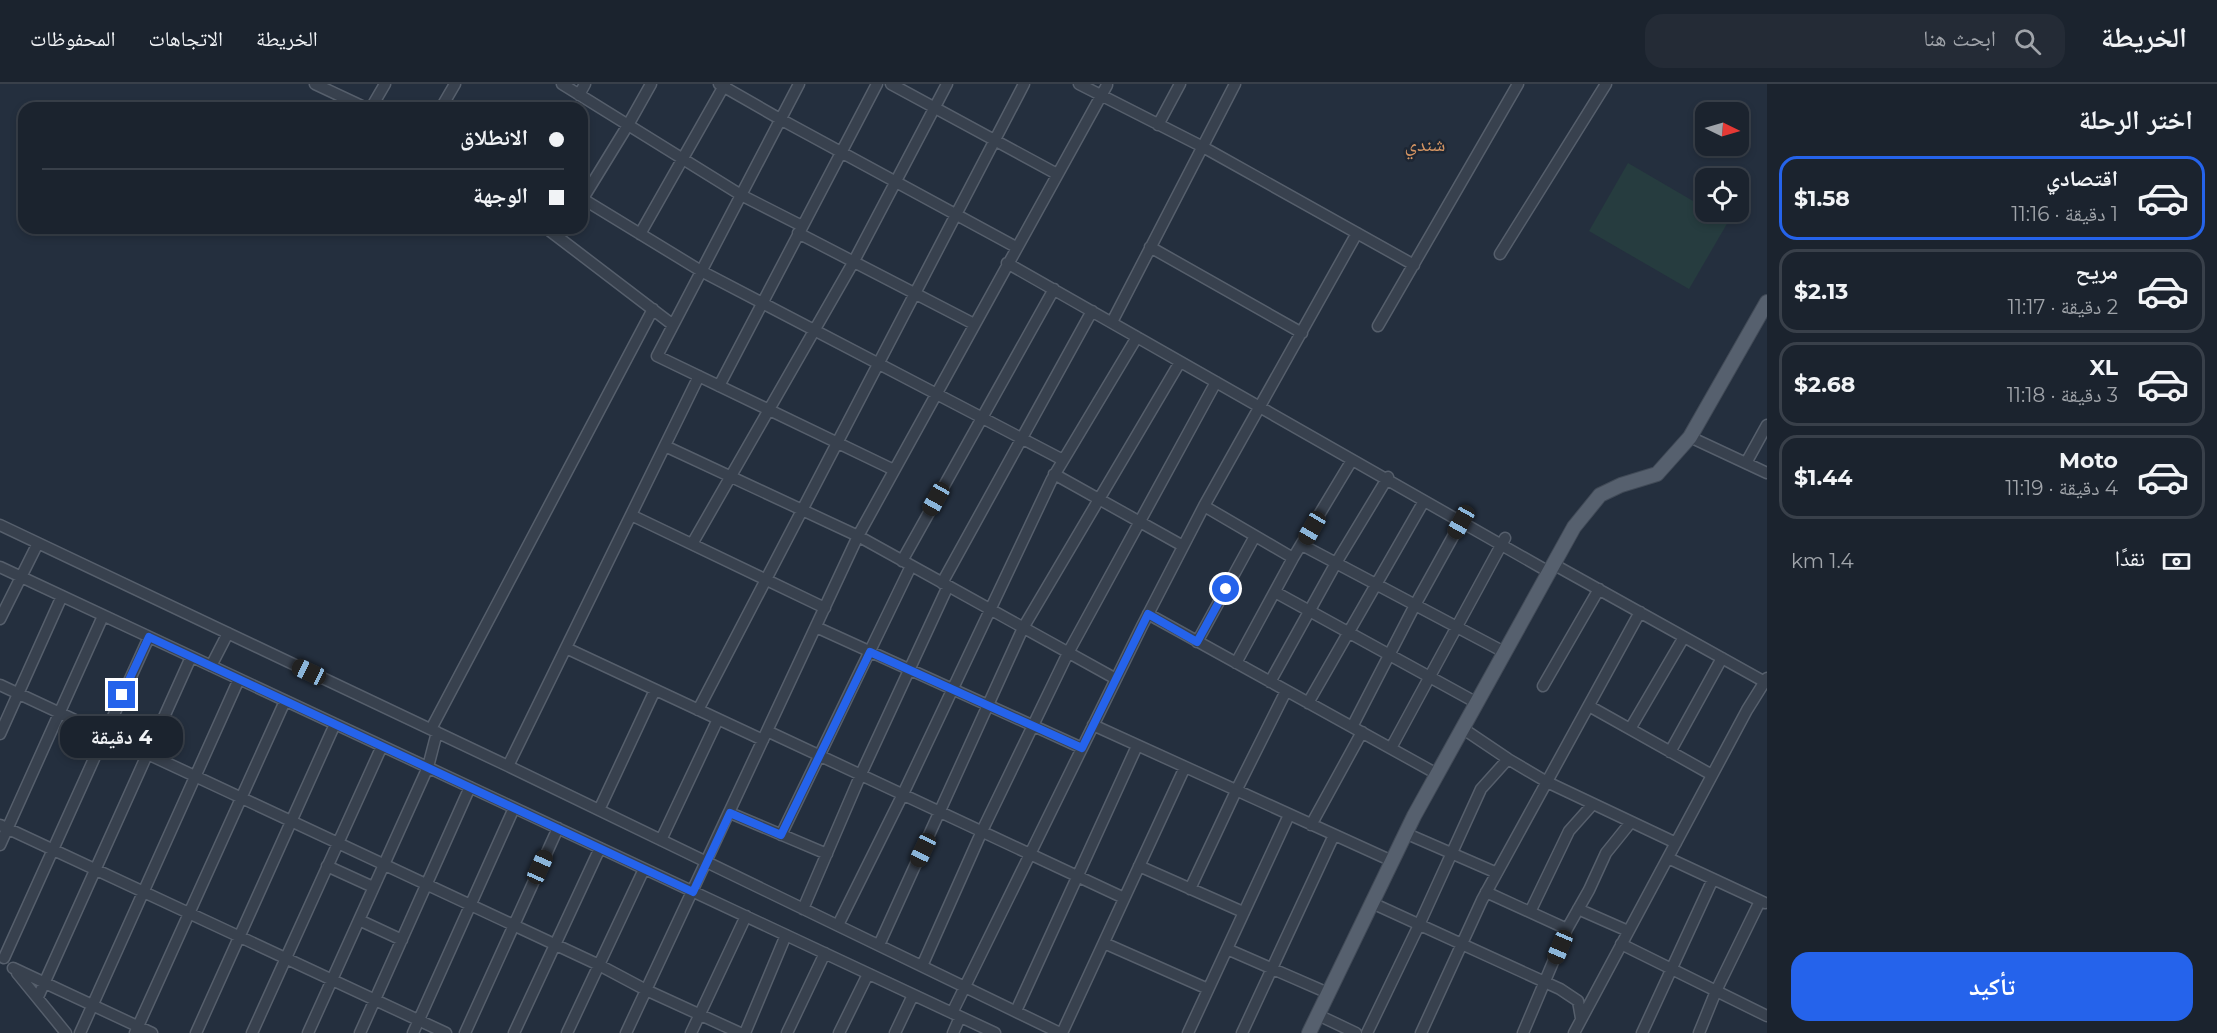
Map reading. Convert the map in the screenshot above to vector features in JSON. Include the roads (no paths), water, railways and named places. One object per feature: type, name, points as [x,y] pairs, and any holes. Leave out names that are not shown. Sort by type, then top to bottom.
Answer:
[{"type":"main road","points":[[1309,1033],[1406,833],[1574,527],[1600,495],[1621,485],[1657,474],[1690,437],[1763,320],[1767,302]]},
{"type":"street","points":[[315,84],[355,102]]},
{"type":"street","points":[[372,102],[385,84]]},
{"type":"street","points":[[444,102],[454,84]]},
{"type":"street","points":[[562,84],[800,230],[974,324]]},
{"type":"street","points":[[579,95],[585,84]]},
{"type":"street","points":[[588,190],[651,84]]},
{"type":"street","points":[[799,84],[657,356],[894,470]]},
{"type":"street","points":[[719,386],[877,84]]},
{"type":"street","points":[[891,84],[1057,174]]},
{"type":"street","points":[[692,544],[854,261],[947,84]]},
{"type":"street","points":[[698,710],[1024,84]]},
{"type":"street","points":[[1158,125],[1180,84]]},
{"type":"street","points":[[1112,322],[1235,84]]},
{"type":"street","points":[[1378,326],[1518,84]]},
{"type":"street","points":[[1500,254],[1606,84]]},
{"type":"street","points":[[640,234],[723,85],[780,119],[1016,247]]},
{"type":"street","points":[[1084,85],[1104,90],[1158,125],[1203,147],[1414,265]]},
{"type":"street","points":[[626,1033],[858,536],[1104,90]]},
{"type":"street","points":[[588,204],[701,271],[1063,460]]},
{"type":"street","points":[[953,1033],[964,987],[1148,614],[1204,506],[1357,233]]},
{"type":"street","points":[[554,234],[673,325]]},
{"type":"street","points":[[560,238],[562,234]]},
{"type":"street","points":[[1150,247],[1302,333]]},
{"type":"street","points":[[1007,263],[1461,522],[1551,568],[1599,589],[1766,680],[1712,775],[1574,1033]]},
{"type":"street","points":[[781,835],[870,652],[906,563],[982,417],[1053,289]]},
{"type":"street","points":[[308,1033],[428,767],[434,731],[653,309]]},
{"type":"street","points":[[803,909],[945,585],[1092,311]]},
{"type":"street","points":[[838,925],[903,794],[1054,474],[1137,337]]},
{"type":"street","points":[[879,945],[1023,628],[1180,362]]},
{"type":"street","points":[[508,766],[699,376]]},
{"type":"street","points":[[921,966],[982,831],[1068,653],[1216,382]]},
{"type":"street","points":[[1746,463],[1767,425]]},
{"type":"street","points":[[1690,437],[1767,473]]},
{"type":"street","points":[[665,447],[858,536],[1116,679]]},
{"type":"street","points":[[1236,663],[1293,558],[1352,460]]},
{"type":"street","points":[[1054,474],[1183,546]]},
{"type":"street","points":[[1270,682],[1336,563],[1388,479]]},
{"type":"street","points":[[1308,703],[1424,501]]},
{"type":"street","points":[[1204,506],[1293,558]]},
{"type":"street","points":[[631,515],[825,608]]},
{"type":"street","points":[[1311,825],[1357,730],[1389,655],[1414,605],[1461,522]]},
{"type":"street","points":[[0,525],[508,766],[1061,1033],[1185,767]]},
{"type":"street","points":[[1197,642],[1255,536]]},
{"type":"street","points":[[1391,748],[1503,542]]},
{"type":"street","points":[[0,619],[38,543]]},
{"type":"street","points":[[1302,544],[1504,652]]},
{"type":"street","points":[[0,567],[995,1033]]},
{"type":"street","points":[[1543,686],[1599,589]]},
{"type":"street","points":[[1275,592],[1477,703]]},
{"type":"street","points":[[0,734],[62,596]]},
{"type":"street","points":[[1420,1033],[1486,892],[1640,612]]},
{"type":"street","points":[[1148,614],[1437,774]]},
{"type":"street","points":[[0,845],[4,826],[60,713],[104,616]]},
{"type":"street","points":[[816,627],[1082,748]]},
{"type":"street","points":[[210,666],[228,633]]},
{"type":"street","points":[[66,1033],[2,955],[53,849],[149,637]]},
{"type":"street","points":[[1630,729],[1684,637]]},
{"type":"street","points":[[566,648],[718,719],[821,755],[1124,898]]},
{"type":"street","points":[[38,997],[191,657]]},
{"type":"street","points":[[1670,752],[1722,658]]},
{"type":"street","points":[[80,1033],[239,679]]},
{"type":"street","points":[[0,685],[555,944],[646,990],[740,1033]]},
{"type":"street","points":[[599,810],[655,690]]},
{"type":"street","points":[[1190,889],[1286,691]]},
{"type":"street","points":[[137,1030],[285,701]]},
{"type":"street","points":[[1589,706],[1712,775]]},
{"type":"street","points":[[661,840],[718,719]]},
{"type":"street","points":[[196,1033],[335,724]]},
{"type":"street","points":[[1093,725],[1392,861]]},
{"type":"street","points":[[1462,728],[1547,782],[1676,843]]},
{"type":"street","points":[[252,1033],[382,746]]},
{"type":"street","points":[[1016,1011],[1137,746]]},
{"type":"street","points":[[1366,1033],[1419,925],[1481,789],[1508,759]]},
{"type":"street","points":[[360,1033],[470,787]]},
{"type":"street","points":[[1530,912],[1569,831],[1593,804]]},
{"type":"street","points":[[413,1033],[514,808]]},
{"type":"street","points":[[730,813],[827,854]]},
{"type":"street","points":[[1188,1033],[1289,814]]},
{"type":"street","points":[[1523,1033],[1567,929],[1606,853],[1631,822]]},
{"type":"street","points":[[4,826],[446,1033]]},
{"type":"street","points":[[465,1033],[558,828]]},
{"type":"street","points":[[1406,833],[1497,873]]},
{"type":"street","points":[[1242,1033],[1334,835]]},
{"type":"street","points":[[514,1033],[600,848]]},
{"type":"street","points":[[1668,858],[1764,902],[1716,991],[1699,1033]]},
{"type":"street","points":[[327,866],[374,887]]},
{"type":"street","points":[[1139,866],[1244,912]]},
{"type":"street","points":[[567,1033],[644,869]]},
{"type":"street","points":[[1642,1033],[1713,879]]},
{"type":"street","points":[[1486,892],[1567,929]]},
{"type":"street","points":[[1372,903],[1544,982],[1578,1001],[1581,1012],[1580,1033]]},
{"type":"street","points":[[1578,909],[1628,932]]},
{"type":"street","points":[[691,1033],[746,916]]},
{"type":"street","points":[[359,920],[402,940]]},
{"type":"street","points":[[744,1033],[786,935]]},
{"type":"street","points":[[1104,943],[1208,989]]},
{"type":"street","points":[[1621,944],[1767,1016]]},
{"type":"street","points":[[1227,949],[1328,993]]},
{"type":"street","points":[[787,1033],[825,953]]},
{"type":"street","points":[[13,968],[92,1005],[137,1030],[152,1033]]},
{"type":"street","points":[[839,1033],[868,974]]},
{"type":"street","points":[[896,1033],[913,994]]},
{"type":"street","points":[[1318,1015],[1356,1033]]},
{"type":"district","name":"شندي","points":[[1425,144]]}]
